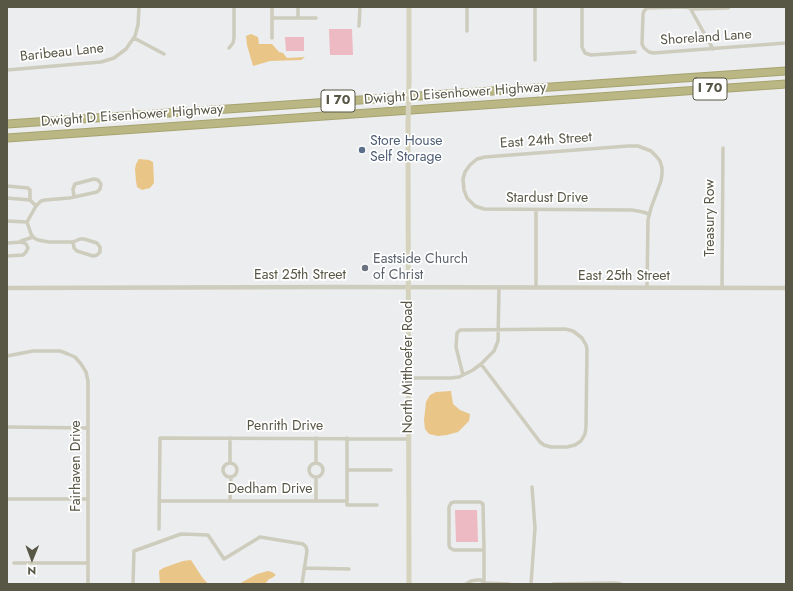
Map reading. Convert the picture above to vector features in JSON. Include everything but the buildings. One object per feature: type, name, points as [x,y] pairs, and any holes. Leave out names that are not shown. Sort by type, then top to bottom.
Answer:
[{"type":"highway","name":"Dwight D Eisenhower Highway","points":[[7,124],[786,71]]},
{"type":"highway","name":"Dwight D Eisenhower Highway","points":[[7,138],[786,84]]},
{"type":"main road","name":"North Mitthoefer Road","points":[[409,7],[408,125],[410,287],[410,584]]},
{"type":"street","points":[[139,7],[138,25],[134,38],[164,54]]},
{"type":"street","points":[[229,48],[232,45],[234,38],[234,7]]},
{"type":"street","points":[[272,7],[272,38]]},
{"type":"street","points":[[298,7],[298,18]]},
{"type":"street","points":[[359,26],[360,7]]},
{"type":"street","points":[[467,7],[467,31]]},
{"type":"street","points":[[535,7],[535,60]]},
{"type":"street","points":[[582,7],[582,47],[585,53],[591,55],[635,52]]},
{"type":"street","points":[[689,7],[729,7]]},
{"type":"street","points":[[689,7],[712,49]]},
{"type":"street","name":"Shoreland Lane","points":[[689,7],[649,8],[645,10],[643,14],[642,44],[646,51],[653,53],[786,43]]},
{"type":"street","points":[[272,18],[316,18]]},
{"type":"street","name":"Baribeau Lane","points":[[7,70],[105,61],[114,58],[122,52],[128,47],[134,38]]},
{"type":"street","name":"East 24th Street","points":[[463,179],[465,172],[470,165],[477,159],[485,157],[638,146],[651,151],[660,161],[662,170],[662,179],[649,214]]},
{"type":"street","name":"Treasury Row","points":[[722,148],[722,288]]},
{"type":"street","points":[[73,242],[74,248],[78,252],[95,256],[100,252],[100,246],[97,243],[84,239],[73,242],[45,242],[38,240],[33,237],[27,222],[36,206],[43,200],[74,197],[98,192],[100,184],[98,180],[94,179],[75,184],[73,189],[74,197]]},
{"type":"street","name":"Stardust Drive","points":[[463,179],[463,186],[466,196],[477,207],[488,210],[632,210],[649,214]]},
{"type":"street","points":[[7,186],[28,188],[30,190],[30,200]]},
{"type":"street","points":[[7,198],[30,200],[36,206]]},
{"type":"street","points":[[536,210],[536,288]]},
{"type":"street","points":[[647,288],[647,225],[649,214]]},
{"type":"street","points":[[7,221],[27,222]]},
{"type":"street","points":[[7,243],[18,242],[33,237]]},
{"type":"street","points":[[7,256],[23,255],[26,252],[28,247],[26,244],[18,242]]},
{"type":"street","name":"East 25th Street","points":[[7,288],[786,288]]},
{"type":"street","points":[[410,378],[451,378],[463,375],[481,364],[492,352],[498,339],[499,288]]},
{"type":"street","points":[[463,375],[457,349],[456,334],[461,329],[565,329],[573,331],[582,338],[587,349],[586,427],[584,436],[580,442],[571,446],[559,447],[548,446],[540,442],[481,364]]},
{"type":"street","name":"Fairhaven Drive","points":[[7,356],[33,351],[60,351],[71,355],[85,370],[87,377],[88,428],[88,584]]},
{"type":"street","points":[[7,427],[88,428]]},
{"type":"street","name":"Penrith Drive","points":[[159,501],[160,438],[409,439]]},
{"type":"street","points":[[230,438],[230,464]]},
{"type":"street","points":[[316,438],[316,463]]},
{"type":"street","points":[[347,438],[347,501]]},
{"type":"street","points":[[316,463],[321,466],[323,470],[320,475],[316,477]]},
{"type":"street","points":[[316,463],[310,467],[309,471],[316,477]]},
{"type":"street","points":[[230,464],[236,466],[237,470],[235,474],[231,476],[226,475],[224,471],[226,465],[230,464]]},
{"type":"street","points":[[347,470],[391,470]]},
{"type":"street","points":[[230,501],[231,476]]},
{"type":"street","points":[[316,477],[316,501]]},
{"type":"street","points":[[531,584],[535,528],[532,487]]},
{"type":"street","points":[[7,499],[88,499]]},
{"type":"street","points":[[159,501],[159,529]]},
{"type":"street","name":"Dedham Drive","points":[[159,501],[347,501],[347,505],[377,505]]},
{"type":"street","points":[[484,550],[454,550],[450,548],[450,504],[454,502],[480,502],[483,504],[484,550],[484,584]]},
{"type":"street","points":[[133,584],[134,551],[181,534],[208,535],[224,559],[260,537],[305,545],[307,551],[302,584]]},
{"type":"street","points":[[14,563],[88,563]]},
{"type":"street","points":[[304,568],[349,569]]},
{"type":"street","points":[[466,584],[477,580],[481,580],[484,584],[509,584]]},
{"type":"street","points":[[553,584],[621,584]]},
{"type":"shaded area","points":[[329,29],[352,29],[353,55],[330,55]]},
{"type":"shaded area","points":[[251,34],[258,37],[259,44],[272,44],[287,58],[305,57],[301,60],[270,61],[253,66],[246,36]]},
{"type":"shaded area","points":[[285,37],[304,37],[304,51],[286,51]]},
{"type":"shaded area","points":[[139,159],[153,162],[154,183],[150,188],[142,190],[137,187],[136,181],[135,169]]},
{"type":"shaded area","points":[[451,391],[453,404],[460,410],[470,414],[469,421],[458,432],[438,436],[429,434],[425,429],[424,420],[426,402],[430,395],[436,392]]},
{"type":"shaded area","points":[[455,510],[477,510],[478,542],[456,542]]},
{"type":"shaded area","points":[[191,560],[208,584],[160,584],[159,571],[163,568],[183,561]]},
{"type":"shaded area","points":[[268,571],[276,575],[269,579],[265,584],[239,584],[257,574]]},
{"type":"place","name":"Store House Self Storage","points":[[362,150]]},
{"type":"place","name":"Eastside Church of Christ","points":[[365,268]]}]
